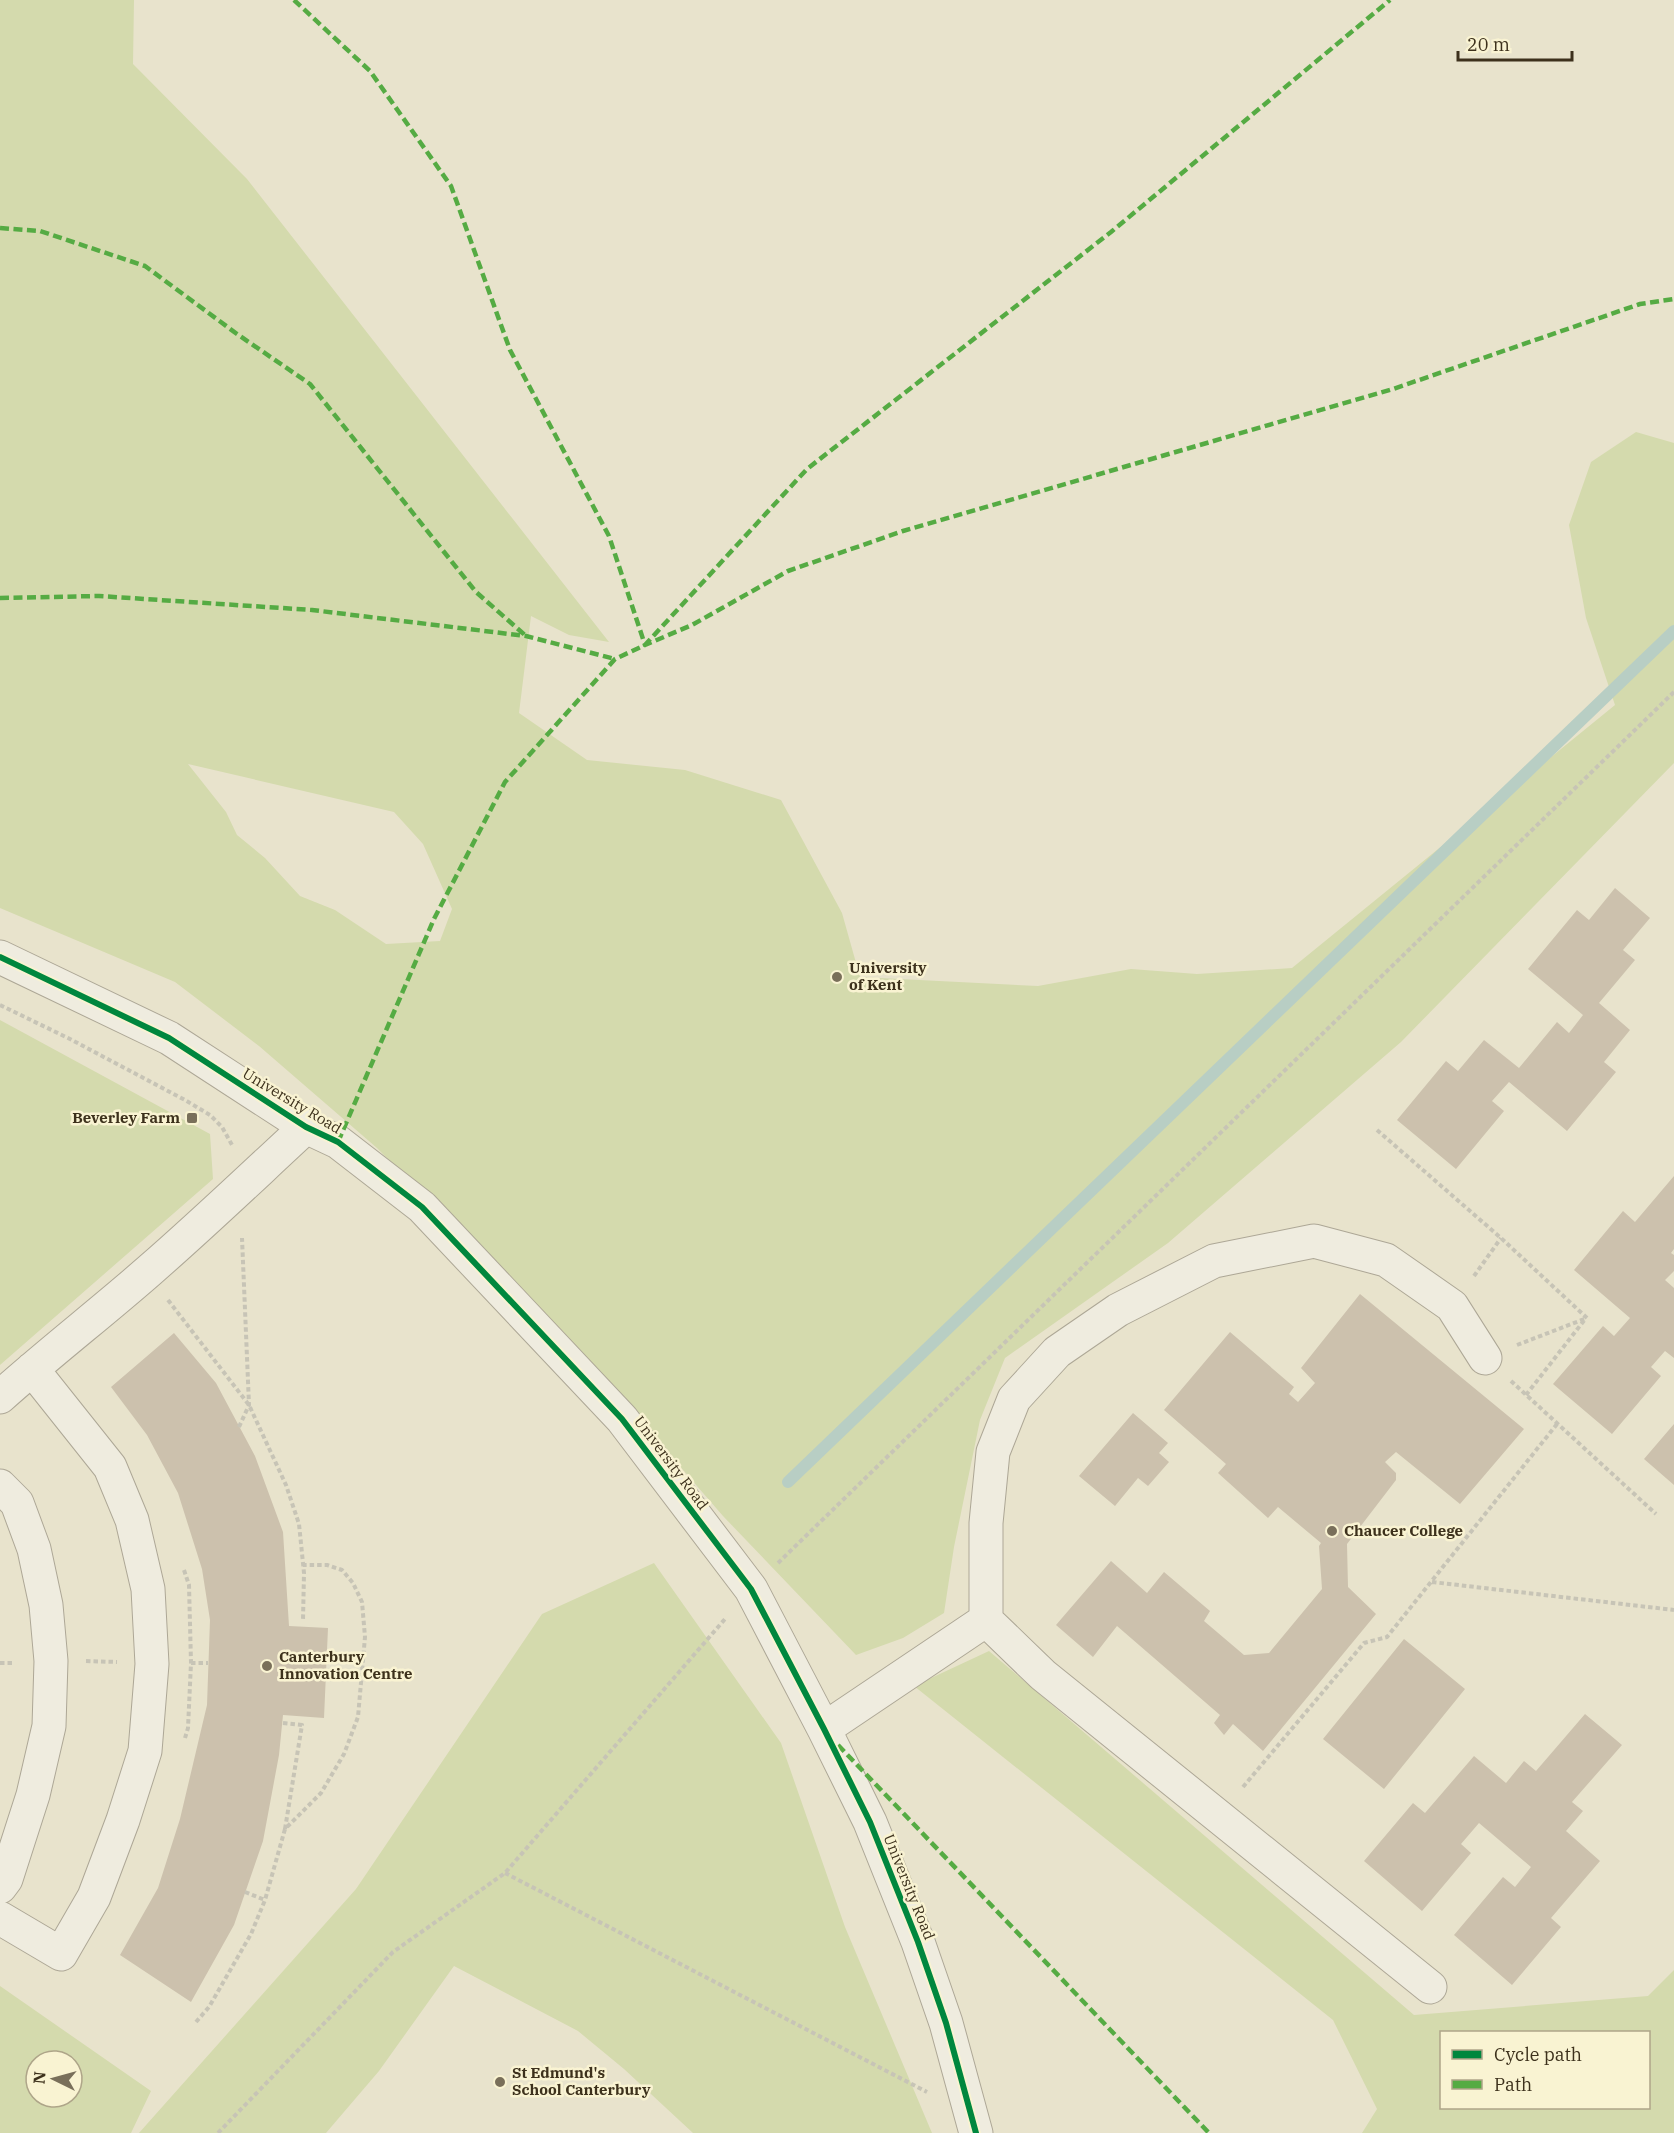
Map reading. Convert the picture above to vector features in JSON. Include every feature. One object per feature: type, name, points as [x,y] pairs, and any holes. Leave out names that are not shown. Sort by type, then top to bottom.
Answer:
[{"type":"street","name":"University Road","points":[[0,957],[169,1038],[306,1127],[338,1142],[422,1207],[622,1419],[752,1589],[824,1729],[870,1822],[918,1942],[946,2023],[974,2124]]},
{"type":"street","points":[[0,1397],[149,1271],[306,1127]]},
{"type":"street","points":[[1430,1987],[1043,1675],[986,1620],[986,1523],[993,1452],[1014,1399],[1057,1352],[1118,1310],[1214,1262],[1314,1241],[1386,1260],[1452,1306],[1485,1358]]},
{"type":"street","points":[[0,1918],[61,1954],[94,1897],[123,1820],[145,1751],[152,1664],[148,1589],[132,1520],[110,1467],[32,1369]]},
{"type":"street","points":[[0,1486],[17,1503],[34,1549],[45,1605],[51,1661],[49,1726],[33,1795],[6,1879],[0,1887]]},
{"type":"street","points":[[824,1729],[986,1620]]},
{"type":"path","points":[[218,2133],[393,1952],[505,1873],[752,1589],[1674,692]]},
{"type":"path","points":[[0,1005],[68,1038],[210,1115],[222,1127],[233,1149]]},
{"type":"path","points":[[1377,1131],[1501,1238],[1587,1318]]},
{"type":"path","points":[[225,1203],[241,1222],[249,1405],[239,1426]]},
{"type":"path","points":[[1452,1306],[1501,1238]]},
{"type":"path","points":[[165,1296],[249,1405],[286,1485],[299,1524],[303,1565],[303,1620]]},
{"type":"path","points":[[1587,1318],[1485,1358],[1656,1514]]},
{"type":"path","points":[[1526,1395],[1587,1318]]},
{"type":"path","points":[[1244,1787],[1364,1643],[1386,1637],[1557,1424]]},
{"type":"path","points":[[182,1564],[189,1585],[191,1663],[188,1728],[185,1739]]},
{"type":"path","points":[[285,1829],[321,1793],[344,1754],[358,1717],[365,1636],[363,1602],[353,1583],[342,1570],[327,1565],[303,1565]]},
{"type":"path","points":[[1431,1582],[1674,1610]]},
{"type":"path","points":[[94,1661],[121,1662]]},
{"type":"path","points":[[196,2022],[209,2007],[233,1967],[251,1934],[265,1900],[285,1829],[302,1725],[283,1723]]},
{"type":"path","points":[[505,1873],[974,2124]]},
{"type":"path","points":[[245,1893],[265,1900]]},
{"type":"green space","points":[[0,0],[134,0],[133,64],[247,179],[609,642],[569,635],[531,616],[519,713],[587,760],[685,770],[781,800],[842,913],[860,977],[1038,986],[1131,969],[1197,974],[1292,968],[1615,705],[1586,618],[1569,525],[1591,462],[1636,432],[1674,443],[1674,763],[1401,1042],[1168,1243],[1005,1358],[980,1420],[954,1547],[944,1613],[903,1638],[856,1655],[723,1516],[610,1386],[377,1148],[259,1046],[175,982],[0,908]],"holes":[[[188,764],[394,812],[423,844],[452,909],[440,941],[386,944],[335,910],[300,896],[265,858],[237,835],[226,812]]]},
{"type":"green space","points":[[0,1020],[210,1134],[213,1179],[0,1365]]},
{"type":"green space","points":[[654,1563],[781,1743],[845,1927],[932,2133],[693,2133],[624,2069],[578,2031],[454,1966],[379,2071],[326,2133],[139,2133],[356,1889],[542,1614]]},
{"type":"green space","points":[[989,1651],[1414,2015],[1648,1996],[1674,1970],[1674,2133],[1362,2133],[1377,2109],[1333,2020],[914,1686]]},
{"type":"green space","points":[[0,1986],[151,2091],[131,2133],[0,2133]]},
{"type":"building","points":[[1615,888],[1650,918],[1623,950],[1635,960],[1599,1003],[1630,1030],[1604,1062],[1616,1072],[1567,1131],[1509,1082],[1492,1101],[1504,1111],[1456,1169],[1397,1120],[1446,1061],[1458,1071],[1484,1040],[1519,1068],[1557,1022],[1569,1033],[1583,1015],[1528,969],[1577,910],[1589,920]]},
{"type":"building","points":[[1674,1176],[1674,1249],[1671,1253],[1674,1255],[1674,1271],[1665,1280],[1674,1288],[1674,1358],[1665,1351],[1651,1367],[1661,1376],[1612,1434],[1553,1384],[1603,1326],[1614,1336],[1630,1318],[1574,1270],[1623,1211],[1635,1222]]},
{"type":"building","name":"Chaucer College","points":[[1360,1294],[1524,1429],[1460,1504],[1396,1452],[1385,1462],[1396,1473],[1396,1480],[1347,1544],[1348,1587],[1376,1614],[1263,1751],[1233,1724],[1224,1735],[1214,1723],[1220,1715],[1117,1626],[1093,1657],[1056,1625],[1111,1561],[1147,1593],[1164,1572],[1210,1611],[1204,1621],[1244,1655],[1269,1653],[1322,1589],[1319,1546],[1321,1543],[1278,1507],[1268,1518],[1218,1473],[1226,1464],[1164,1410],[1230,1332],[1294,1387],[1289,1394],[1298,1402],[1315,1383],[1301,1368]]},
{"type":"building","name":"Canterbury Innovation Centre","points":[[174,1333],[216,1383],[255,1456],[283,1532],[289,1626],[328,1628],[324,1718],[283,1715],[279,1755],[263,1841],[234,1925],[191,2002],[120,1955],[158,1888],[180,1819],[207,1705],[210,1620],[202,1569],[178,1493],[147,1435],[111,1387]]},
{"type":"building","points":[[1133,1413],[1168,1443],[1159,1453],[1169,1462],[1148,1486],[1138,1478],[1115,1506],[1079,1476]]},
{"type":"building","points":[[1674,1424],[1674,1485],[1644,1459]]},
{"type":"building","points":[[1404,1639],[1465,1689],[1384,1789],[1323,1739]]},
{"type":"building","points":[[1585,1714],[1622,1745],[1572,1802],[1583,1811],[1566,1831],[1600,1861],[1551,1918],[1561,1927],[1512,1985],[1454,1935],[1503,1877],[1515,1887],[1531,1867],[1479,1823],[1461,1844],[1471,1853],[1422,1911],[1364,1861],[1413,1803],[1425,1813],[1474,1756],[1506,1783],[1524,1761],[1536,1771]]},
{"type":"waterway","points":[[788,1482],[1674,631]]},
{"type":"marked path","points":[[294,0],[370,71],[451,186],[510,350],[609,536],[645,645],[692,625],[788,571],[903,531],[1393,389],[1640,304],[1674,299]]},
{"type":"marked path","points":[[338,1142],[434,919],[505,782],[615,659],[645,645],[807,469],[1111,232],[1390,0]]},
{"type":"marked path","points":[[0,228],[40,231],[145,266],[310,384],[476,592],[526,636]]},
{"type":"marked path","points":[[0,598],[99,596],[312,610],[526,636],[615,659]]},
{"type":"marked path","points":[[838,1745],[1209,2133]]},
{"type":"cycle path","points":[[0,957],[169,1038],[306,1127],[338,1142],[422,1207],[622,1419],[751,1589],[824,1729],[870,1822],[918,1942],[946,2023],[976,2133]]},
{"type":"place","name":"University of Kent","points":[[837,977]]},
{"type":"place","name":"Beverley Farm","points":[[192,1118]]},
{"type":"place","name":"Chaucer College","points":[[1332,1531]]},
{"type":"place","name":"Canterbury Innovation Centre","points":[[267,1666]]},
{"type":"place","name":"St Edmund's School Canterbury","points":[[500,2082]]}]
